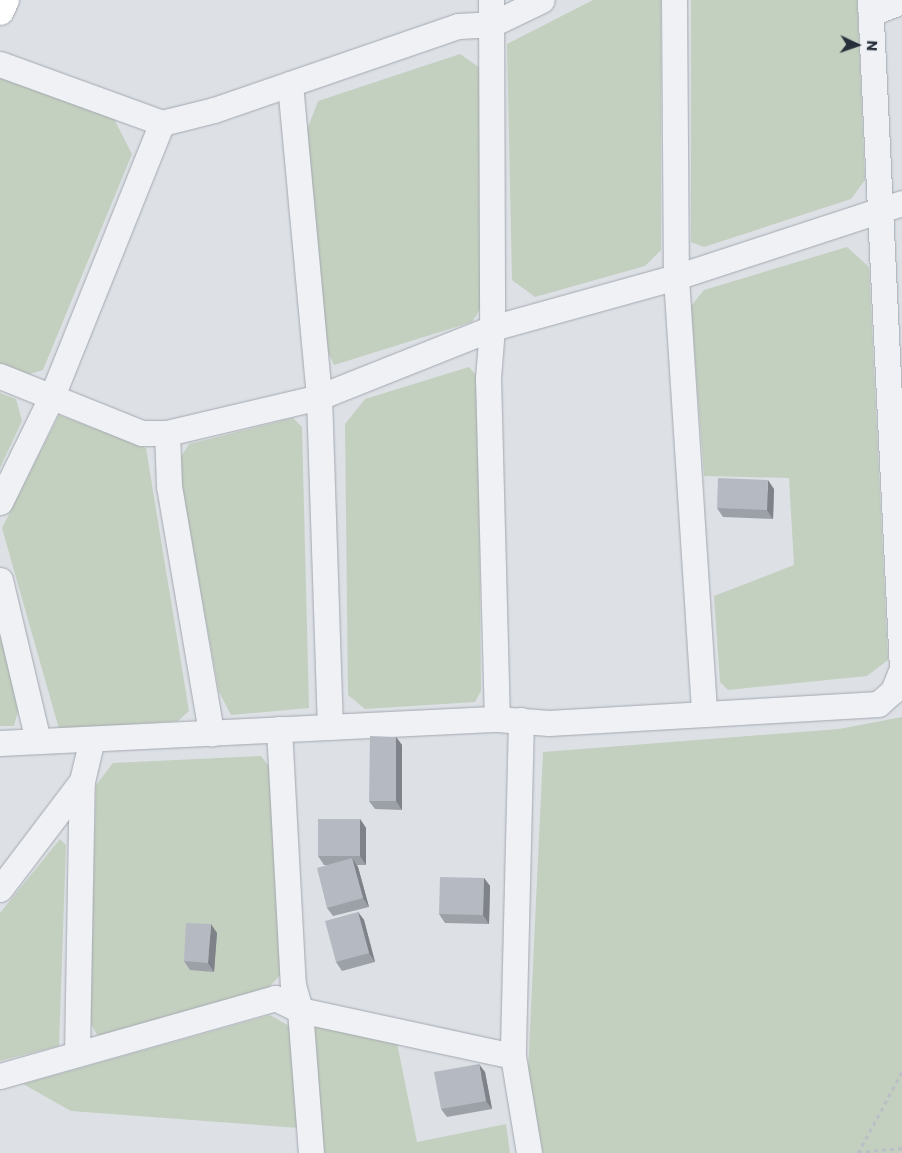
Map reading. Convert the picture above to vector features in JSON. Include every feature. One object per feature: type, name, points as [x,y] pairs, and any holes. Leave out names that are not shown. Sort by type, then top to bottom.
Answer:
[{"type":"main road","points":[[0,10],[5,0]]},
{"type":"street","points":[[0,64],[162,123],[214,110],[458,26],[492,12],[542,0]]},
{"type":"street","points":[[674,0],[676,277],[704,714]]},
{"type":"street","points":[[0,743],[509,719],[549,723],[878,704],[893,691],[902,669],[891,207],[871,7],[902,1]]},
{"type":"street","points":[[492,12],[492,328],[488,378],[509,719],[514,1056],[528,1153]]},
{"type":"street","points":[[290,84],[319,396],[330,727]]},
{"type":"street","points":[[0,502],[52,396],[162,123]]},
{"type":"street","points":[[0,376],[142,433],[167,433],[319,396],[492,328],[676,277],[891,207]]},
{"type":"street","points":[[167,433],[169,486],[211,733]]},
{"type":"street","points":[[0,580],[38,741]]},
{"type":"street","points":[[279,729],[294,985],[300,1010],[310,1153]]},
{"type":"street","points":[[76,1054],[82,781],[92,739]]},
{"type":"street","points":[[0,889],[82,781]]},
{"type":"street","points":[[0,1076],[275,998],[300,1010],[514,1056]]},
{"type":"path","points":[[858,1152],[902,1072]]},
{"type":"path","points":[[858,1152],[902,1148]]},
{"type":"green space","points":[[593,0],[661,0],[661,250],[645,266],[535,297],[512,280],[507,44]]},
{"type":"green space","points":[[691,0],[857,0],[865,180],[851,199],[704,247],[691,242]]},
{"type":"green space","points":[[460,54],[480,68],[481,308],[472,322],[334,365],[327,350],[307,130],[318,101]]},
{"type":"green space","points":[[0,78],[113,117],[132,154],[43,370],[26,375],[0,365]]},
{"type":"green space","points":[[847,247],[869,267],[888,660],[867,676],[728,690],[720,682],[714,596],[794,565],[789,478],[704,476],[691,306],[704,290]]},
{"type":"green space","points":[[469,367],[478,377],[481,691],[475,702],[365,709],[348,695],[345,424],[365,399]]},
{"type":"green space","points":[[0,393],[16,399],[22,421],[0,468]]},
{"type":"green space","points":[[59,415],[146,448],[189,711],[178,721],[59,729],[2,528]]},
{"type":"green space","points":[[293,418],[302,427],[309,708],[231,715],[219,692],[177,463],[189,444]]},
{"type":"green space","points":[[0,629],[18,711],[14,726],[0,726]]},
{"type":"green space","points":[[902,717],[902,1153],[543,1153],[528,1072],[543,752],[839,729]]},
{"type":"green space","points":[[261,756],[274,773],[285,970],[269,987],[98,1036],[90,1023],[96,785],[113,763]]},
{"type":"green space","points":[[60,839],[66,845],[59,1046],[0,1061],[0,913]]},
{"type":"green space","points":[[270,1015],[291,1027],[299,1128],[71,1111],[23,1084]]},
{"type":"green space","points":[[310,1025],[397,1043],[417,1142],[506,1124],[510,1153],[321,1153]]},
{"type":"building","points":[[718,478],[768,480],[767,510],[717,508]]},
{"type":"building","points":[[370,736],[396,737],[396,801],[369,801]]},
{"type":"building","points":[[318,819],[360,819],[360,856],[318,856]]},
{"type":"building","points":[[352,858],[363,898],[327,908],[317,868]]},
{"type":"building","points":[[440,877],[484,878],[483,915],[439,914]]},
{"type":"building","points":[[358,912],[369,953],[336,962],[325,921]]},
{"type":"building","points":[[186,923],[211,924],[208,963],[184,961]]},
{"type":"building","points":[[479,1064],[486,1101],[441,1109],[434,1072]]}]
